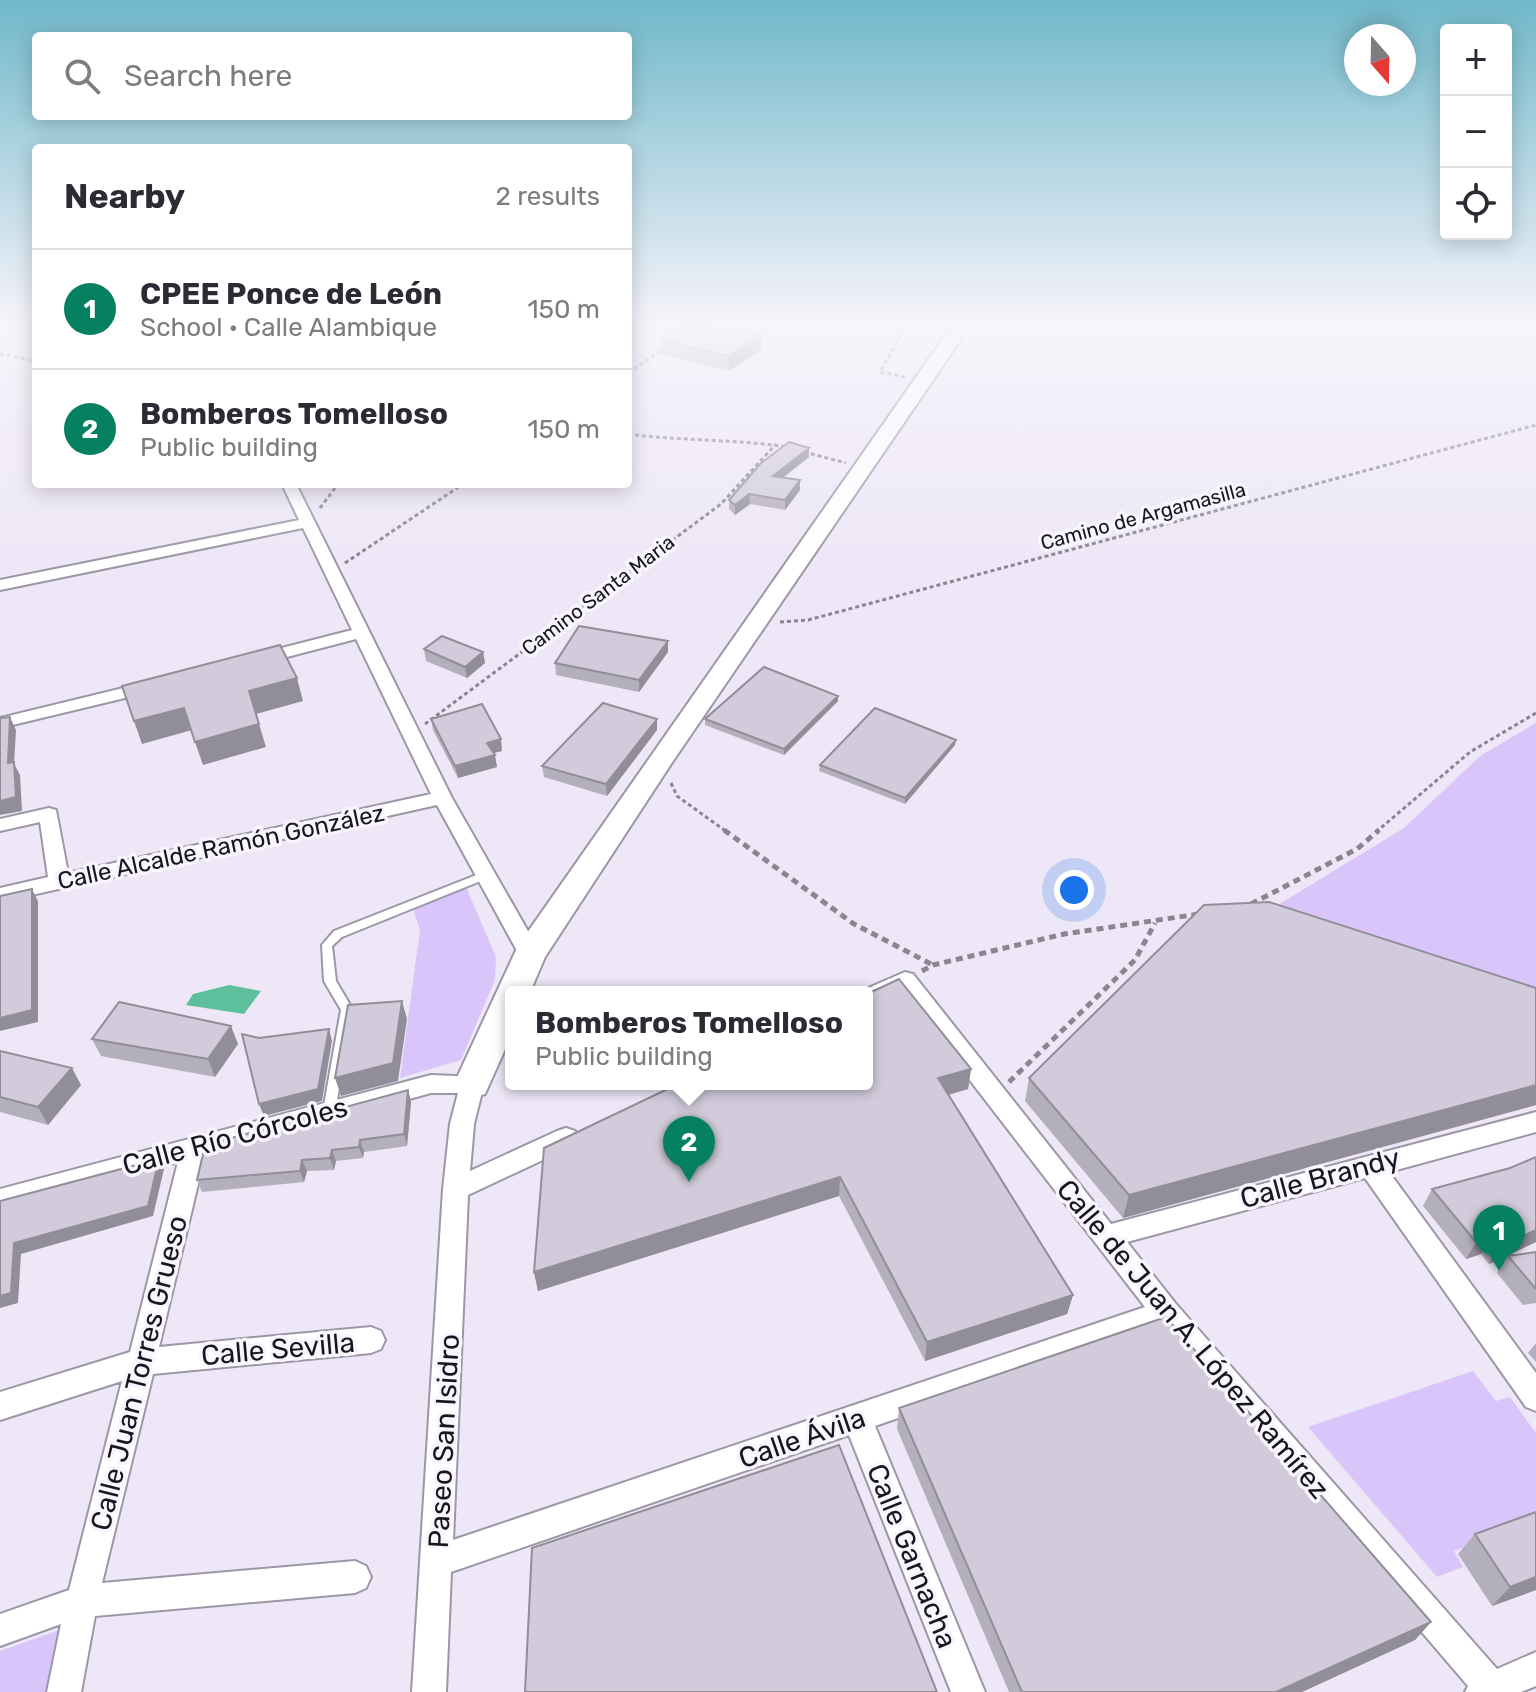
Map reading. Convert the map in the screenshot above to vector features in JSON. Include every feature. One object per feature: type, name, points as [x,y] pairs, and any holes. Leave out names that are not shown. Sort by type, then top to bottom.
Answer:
[{"type":"main road","points":[[516,986],[530,954],[660,760],[909,402]]},
{"type":"main road","points":[[472,1084],[505,1010]]},
{"type":"street","points":[[291,488],[442,798],[530,954]]},
{"type":"street","points":[[0,585],[308,523]]},
{"type":"street","points":[[247,662],[362,633]]},
{"type":"street","points":[[0,723],[173,681]]},
{"type":"street","name":"Calle Alcalde Ramón González","points":[[0,895],[442,798]]},
{"type":"street","points":[[0,825],[49,814],[59,882]]},
{"type":"street","points":[[873,995],[905,980]]},
{"type":"street","name":"Calle de Juan A. López Ramírez","points":[[905,980],[1166,1313],[1487,1690]]},
{"type":"street","name":"Calle Río Córcoles","points":[[0,1200],[431,1084],[472,1084]]},
{"type":"street","name":"Paseo San Isidro","points":[[429,1692],[456,1189],[462,1124],[472,1084]]},
{"type":"street","name":"Calle Brandy","points":[[1104,1237],[1536,1122]]},
{"type":"street","points":[[456,1189],[583,1130]]},
{"type":"street","name":"Calle Juan Torres Grueso","points":[[64,1692],[82,1601],[195,1146]]},
{"type":"street","points":[[1369,1164],[1536,1397]]},
{"type":"street","name":"Calle Ávila","points":[[438,1561],[1166,1313]]},
{"type":"street","name":"Calle Sevilla","points":[[0,1406],[141,1362],[371,1340]]},
{"type":"street","name":"Calle Garnacha","points":[[857,1419],[968,1692]]},
{"type":"street","points":[[0,1630],[82,1601],[355,1577]]},
{"type":"street","points":[[1487,1690],[1536,1669]]},
{"type":"lane","points":[[329,1111],[347,1010],[330,981],[327,945],[338,934],[484,876]]},
{"type":"path","name":"Camino de Argamasilla","points":[[756,624],[808,620],[1536,425]]},
{"type":"path","points":[[632,434],[684,441],[776,444],[864,468]]},
{"type":"path","name":"Camino Santa Maria","points":[[411,735],[721,504],[776,444]]},
{"type":"path","points":[[308,523],[335,488]]},
{"type":"path","points":[[332,572],[457,488]]},
{"type":"path","points":[[1238,907],[1252,904],[1357,849],[1470,752],[1536,713]]},
{"type":"path","points":[[660,760],[677,796],[854,924],[933,965]]},
{"type":"path","points":[[905,980],[933,965],[1064,934],[1155,923],[1211,912]]},
{"type":"path","points":[[995,1096],[1135,960],[1155,923]]},
{"type":"shaded area","points":[[1536,723],[1536,1009],[1273,908],[1404,828],[1480,756]]},
{"type":"shaded area","points":[[466,887],[496,957],[495,980],[461,1060],[400,1078],[420,930],[412,905]]},
{"type":"shaded area","points":[[229,985],[261,991],[244,1014],[186,1005],[193,994]]},
{"type":"shaded area","points":[[1473,1371],[1496,1401],[1510,1397],[1536,1433],[1536,1521],[1454,1551],[1463,1567],[1437,1577],[1308,1427]]},
{"type":"shaded area","points":[[59,1630],[46,1692],[0,1692],[0,1651]]},
{"type":"building","points":[[789,442],[809,448],[773,476],[800,480],[785,500],[749,494],[735,505],[729,500],[760,464]]},
{"type":"building","points":[[579,626],[668,641],[639,680],[555,663]]},
{"type":"building","points":[[442,636],[483,652],[465,667],[424,649]]},
{"type":"building","points":[[280,645],[297,678],[249,691],[259,724],[195,742],[184,708],[134,721],[122,686]]},
{"type":"building","points":[[764,667],[838,696],[784,749],[705,719]]},
{"type":"building","points":[[603,703],[657,719],[606,784],[542,766]]},
{"type":"building","points":[[482,704],[501,739],[487,743],[495,755],[455,766],[431,719]]},
{"type":"building","points":[[875,708],[956,740],[905,798],[820,765]]},
{"type":"building","points":[[10,717],[8,763],[14,762],[16,797],[0,801],[0,718]]},
{"type":"building","points":[[32,889],[32,1010],[0,1018],[0,896]]},
{"type":"building","points":[[1269,902],[1536,988],[1536,1085],[1129,1195],[1029,1078],[1204,905]]},
{"type":"building","points":[[899,979],[971,1069],[938,1078],[1073,1295],[927,1342],[840,1177],[534,1272],[544,1148],[665,1090],[873,1090],[873,991]]},
{"type":"building","points":[[402,1001],[393,1063],[335,1078],[348,1005]]},
{"type":"building","points":[[119,1002],[231,1026],[208,1059],[92,1039]]},
{"type":"building","points":[[329,1029],[318,1089],[259,1104],[242,1034],[259,1038]]},
{"type":"building","points":[[0,1051],[72,1068],[38,1107],[0,1097]]},
{"type":"building","points":[[408,1090],[404,1134],[360,1140],[359,1147],[332,1150],[330,1158],[302,1160],[300,1171],[197,1180],[205,1145]]},
{"type":"building","points":[[1536,1157],[1536,1230],[1500,1247],[1492,1237],[1476,1242],[1432,1189],[1510,1168]]},
{"type":"building","points":[[159,1159],[148,1206],[14,1243],[11,1293],[0,1296],[0,1201]]},
{"type":"building","points":[[1536,1252],[1536,1288],[1535,1288],[1508,1256]]},
{"type":"building","points":[[1166,1317],[1431,1622],[1276,1692],[1022,1692],[899,1408]]},
{"type":"building","points":[[839,1445],[937,1692],[525,1692],[532,1548]]},
{"type":"building","points":[[1536,1512],[1536,1577],[1510,1587],[1475,1534]]},
{"type":"place","name":"Bomberos Tomelloso","points":[[689,1182]]},
{"type":"place","name":"CPEE Ponce de León","points":[[1499,1271]]}]
